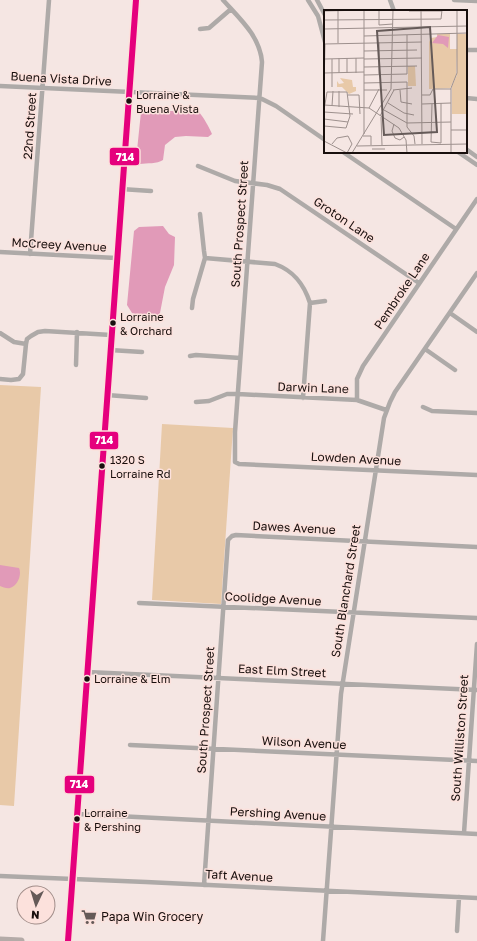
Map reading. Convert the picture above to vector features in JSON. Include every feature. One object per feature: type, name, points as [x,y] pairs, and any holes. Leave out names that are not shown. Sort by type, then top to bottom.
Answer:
[{"type":"main road","points":[[0,940],[21,941]]},
{"type":"street","name":"22nd Street","points":[[30,254],[49,0]]},
{"type":"street","points":[[68,941],[116,258],[136,0]]},
{"type":"street","name":"South Prospect Street","points":[[223,0],[255,37],[260,50],[262,62],[240,358],[234,457],[235,462]]},
{"type":"street","points":[[308,0],[320,20],[324,38]]},
{"type":"street","points":[[317,0],[324,13]]},
{"type":"street","points":[[390,0],[394,10]]},
{"type":"street","points":[[454,0],[477,1]]},
{"type":"street","points":[[200,29],[209,28],[231,9]]},
{"type":"street","name":"Buena Vista Drive","points":[[0,86],[260,98],[276,106],[324,139]]},
{"type":"street","points":[[467,98],[477,99]]},
{"type":"street","points":[[467,150],[477,157]]},
{"type":"street","points":[[344,153],[456,229]]},
{"type":"street","points":[[459,153],[477,165]]},
{"type":"street","name":"Groton Lane","points":[[198,166],[235,181],[273,186],[287,193],[419,283]]},
{"type":"street","points":[[122,189],[151,191]]},
{"type":"street","name":"Pembroke Lane","points":[[357,400],[360,370],[477,199]]},
{"type":"street","points":[[192,308],[193,299],[206,258],[200,214]]},
{"type":"street","name":"McCreey Avenue","points":[[0,252],[116,258]]},
{"type":"street","points":[[206,258],[271,263],[279,265],[296,276],[302,283],[310,303],[303,398]]},
{"type":"street","name":"South Blanchard Street","points":[[323,941],[342,684],[375,470],[386,410],[395,392],[475,279],[477,273]]},
{"type":"street","points":[[310,303],[325,301]]},
{"type":"street","points":[[450,313],[477,332]]},
{"type":"street","points":[[0,379],[19,379],[24,374],[26,344],[31,336],[43,331],[111,335]]},
{"type":"street","points":[[76,365],[77,332]]},
{"type":"street","points":[[0,333],[14,342],[26,344]]},
{"type":"street","points":[[425,349],[455,370]]},
{"type":"street","points":[[110,350],[142,352]]},
{"type":"street","points":[[190,356],[196,355],[240,358]]},
{"type":"street","name":"Darwin Lane","points":[[196,402],[209,401],[227,394],[238,394],[357,400],[386,410]]},
{"type":"street","points":[[107,395],[146,398]]},
{"type":"street","points":[[423,407],[432,411],[477,414]]},
{"type":"street","name":"Lowden Avenue","points":[[235,462],[239,464],[477,475]]},
{"type":"street","name":"Dawes Avenue","points":[[230,538],[236,535],[477,547]]},
{"type":"street","name":"South Prospect Street","points":[[204,885],[223,606],[228,543],[230,538]]},
{"type":"street","name":"Coolidge Avenue","points":[[140,603],[477,618]]},
{"type":"street","name":"South Williston Street","points":[[464,833],[477,644]]},
{"type":"street","name":"East Elm Street","points":[[87,672],[475,690]]},
{"type":"street","name":"Wilson Avenue","points":[[130,745],[477,761]]},
{"type":"street","name":"Pershing Avenue","points":[[77,814],[477,834]]},
{"type":"street","name":"Taft Avenue","points":[[0,876],[477,898]]},
{"type":"street","points":[[457,931],[459,897]]},
{"type":"shaded area","points":[[142,110],[199,112],[212,134],[208,137],[175,137],[165,145],[163,160],[155,163],[140,164],[136,160]]},
{"type":"shaded area","points":[[163,226],[169,234],[175,237],[174,265],[165,287],[160,313],[154,320],[132,313],[127,305],[134,231],[139,227]]},
{"type":"shaded area","points":[[0,385],[41,387],[14,806],[0,805]]},
{"type":"shaded area","points":[[162,424],[233,428],[221,604],[152,600]]},
{"type":"shaded area","points":[[0,565],[19,568],[19,580],[13,587],[8,588],[0,586]]},
{"type":"transit line","name":"714","points":[[68,941],[136,0]]},
{"type":"place","name":"Lorraine & Buena Vista","points":[[129,101]]},
{"type":"place","name":"Lorraine & Orchard","points":[[113,323]]},
{"type":"place","name":"1320 S Lorraine Rd","points":[[102,466]]},
{"type":"place","name":"Lorraine & Elm","points":[[87,679]]},
{"type":"place","name":"Lorraine & Pershing","points":[[77,819]]},
{"type":"place","name":"Papa Win Grocery","points":[[89,917]]}]
